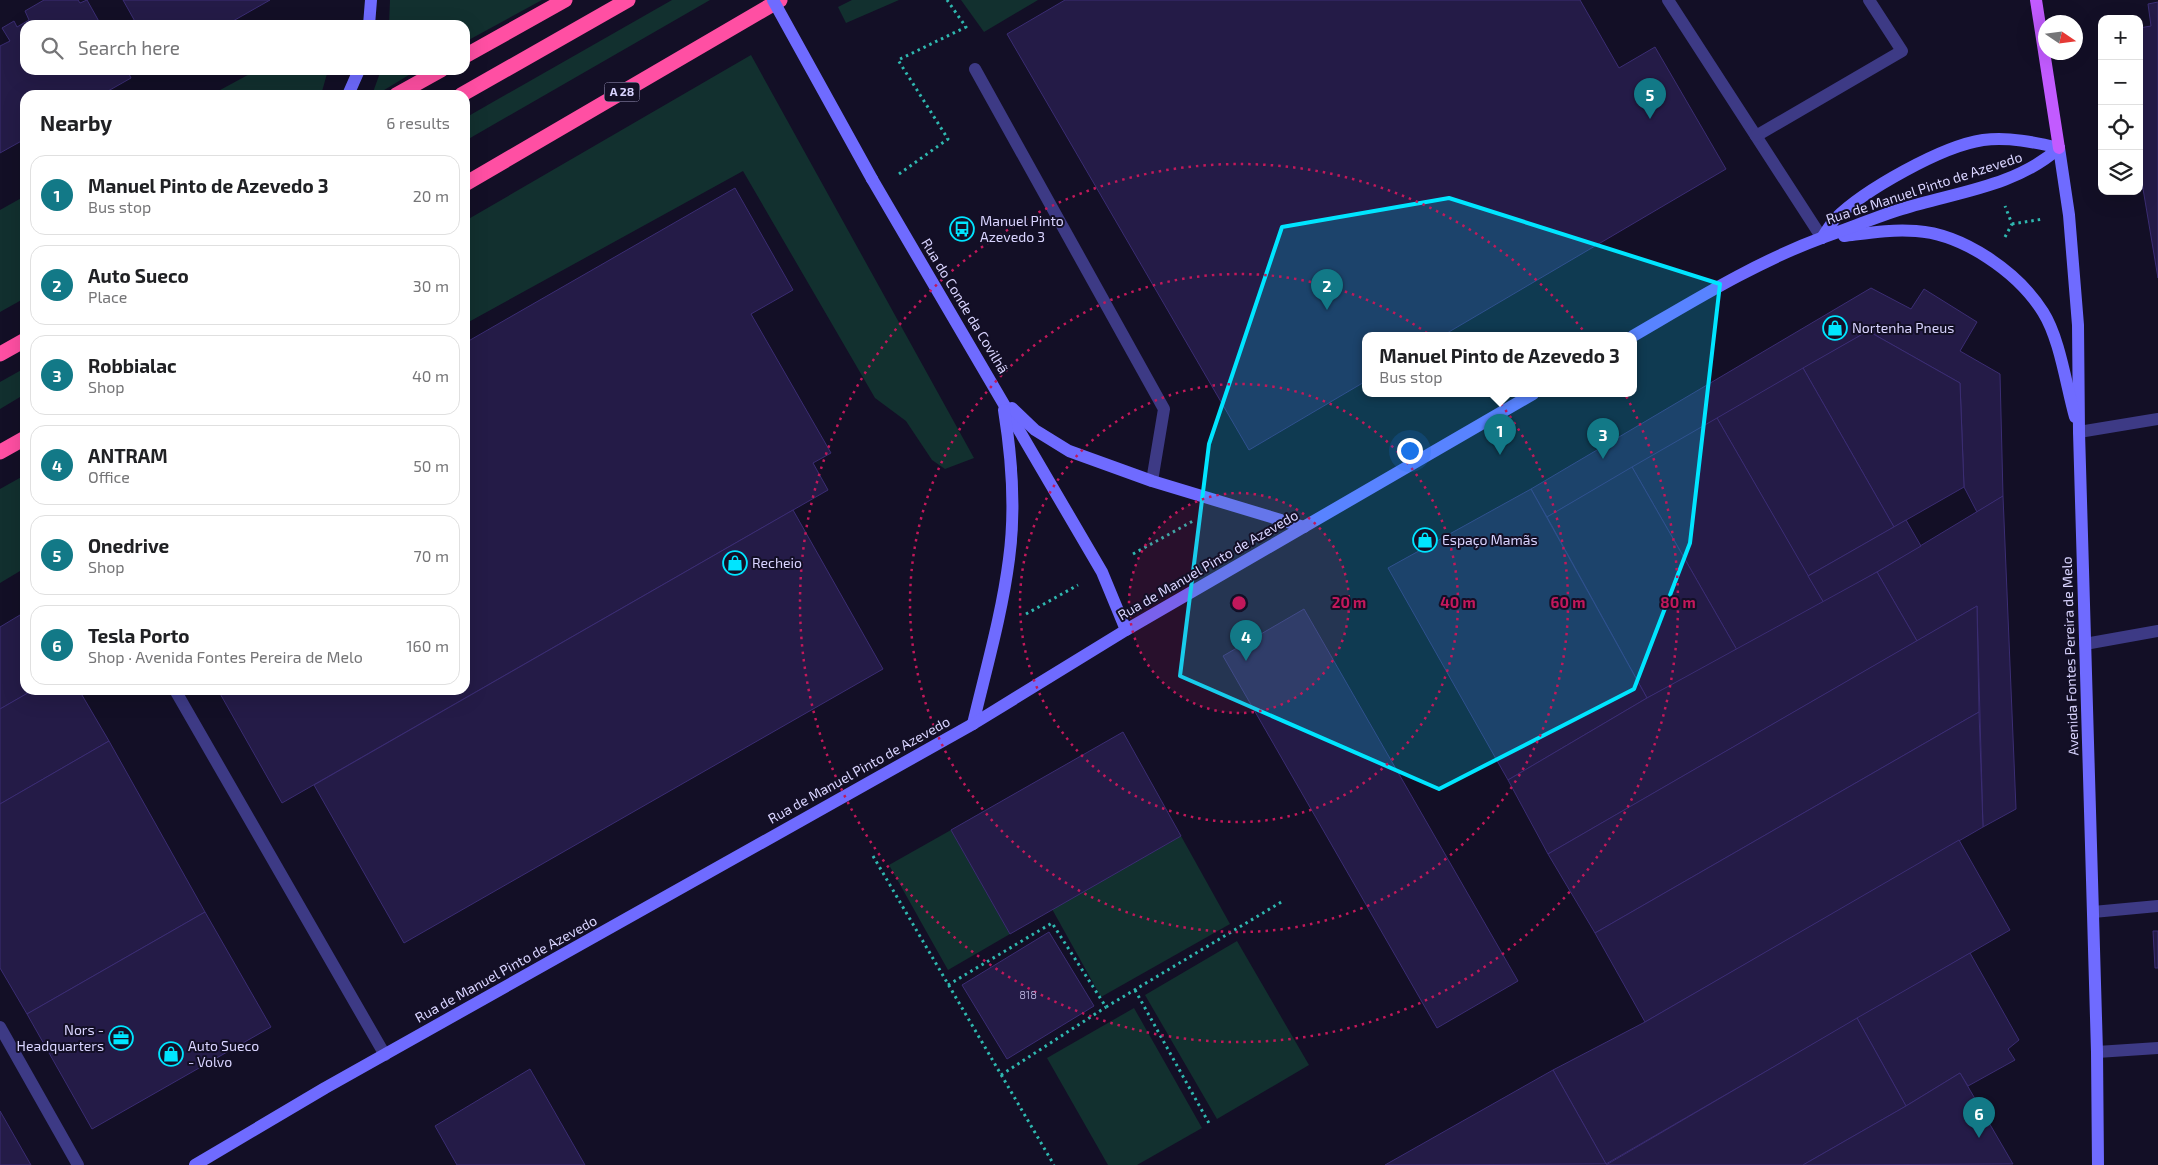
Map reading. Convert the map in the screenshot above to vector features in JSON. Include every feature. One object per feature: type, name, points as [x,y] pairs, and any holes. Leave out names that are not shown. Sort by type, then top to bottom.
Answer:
[{"type":"highway","points":[[470,53],[565,0]]},
{"type":"highway","points":[[470,90],[628,0]]},
{"type":"highway","name":"A 28","points":[[470,181],[780,0]]},
{"type":"highway","points":[[405,90],[432,75]]},
{"type":"highway","points":[[0,354],[20,343]]},
{"type":"highway","points":[[0,452],[20,441]]},
{"type":"main road","points":[[369,20],[371,0]]},
{"type":"main road","name":"Rua do Conde da Covilhã","points":[[773,0],[875,184],[1102,572],[1126,630]]},
{"type":"main road","points":[[2036,0],[2059,148]]},
{"type":"main road","points":[[350,90],[357,75]]},
{"type":"main road","name":"Rua de Manuel Pinto de Azevedo","points":[[1822,238],[1834,220],[1856,202],[1914,167],[1951,149],[1983,140],[2032,141],[2059,148]]},
{"type":"main road","name":"Rua de Manuel Pinto de Azevedo","points":[[1637,334],[1747,270],[1822,238],[1903,209],[1972,191],[1997,182],[2041,164],[2059,148]]},
{"type":"main road","name":"Avenida Fontes Pereira de Melo","points":[[2059,148],[2069,215],[2078,325],[2079,432],[2097,1052],[2098,1165]]},
{"type":"main road","name":"Rua de Manuel Pinto de Azevedo","points":[[1822,238],[1895,230],[1918,231],[1970,247],[1992,260],[2023,285],[2044,313],[2055,341],[2079,432]]},
{"type":"main road","name":"Rua de Manuel Pinto de Azevedo","points":[[195,1165],[385,1055],[973,724],[1126,630],[1529,397]]},
{"type":"main road","points":[[1002,400],[1035,430],[1069,451],[1152,481],[1304,527]]},
{"type":"main road","points":[[973,724],[995,631],[1009,559],[1013,496],[1012,463],[1002,400]]},
{"type":"street","points":[[1668,0],[1822,238]]},
{"type":"street","points":[[1756,136],[1902,51],[1869,0]]},
{"type":"street","points":[[975,69],[1164,409],[1152,481]]},
{"type":"street","points":[[2079,432],[2158,419]]},
{"type":"street","points":[[2085,644],[2158,631]]},
{"type":"street","points":[[178,695],[385,1055]]},
{"type":"street","points":[[2093,912],[2158,906]]},
{"type":"street","points":[[0,1027],[78,1165]]},
{"type":"street","points":[[2097,1052],[2158,1048]]},
{"type":"path","points":[[875,184],[948,139],[898,60],[966,27],[947,0]]},
{"type":"path","points":[[2005,237],[2012,224],[2049,218]]},
{"type":"path","points":[[1133,554],[1194,520]]},
{"type":"path","points":[[1024,615],[1078,585]]},
{"type":"path","points":[[873,856],[1054,1165]]},
{"type":"path","points":[[1002,1075],[1106,1007],[1283,902]]},
{"type":"path","points":[[948,985],[1052,923],[1106,1007]]},
{"type":"path","points":[[1135,990],[1210,1126]]},
{"type":"highlighted area","points":[[1449,198],[1720,284],[1690,543],[1634,689],[1439,789],[1180,676],[1209,444],[1282,227]]},
{"type":"green space","points":[[390,0],[542,0],[470,39],[470,20],[389,20]]},
{"type":"green space","points":[[672,0],[710,0],[470,138],[470,115]]},
{"type":"green space","points":[[852,0],[899,0],[846,23],[838,7]]},
{"type":"green space","points":[[961,0],[1038,0],[984,32]]},
{"type":"green space","points":[[751,55],[974,458],[945,469],[932,460],[906,421],[875,398],[743,171],[470,321],[470,218]]},
{"type":"green space","points":[[248,75],[327,75],[322,90],[220,90]]},
{"type":"green space","points":[[379,75],[409,75],[384,90],[374,90]]},
{"type":"green space","points":[[20,199],[20,301],[0,312],[0,210]]},
{"type":"green space","points":[[20,371],[20,397],[0,409],[0,382]]},
{"type":"green space","points":[[20,478],[20,571],[0,583],[0,489]]},
{"type":"green space","points":[[951,830],[1010,934],[948,970],[889,865]]},
{"type":"green space","points":[[1181,836],[1230,924],[1101,997],[1052,909]]},
{"type":"green space","points":[[1237,941],[1309,1065],[1217,1119],[1145,995]]},
{"type":"green space","points":[[1134,1008],[1202,1128],[1137,1165],[1108,1165],[1047,1058]]},
{"type":"building","points":[[44,0],[78,0],[80,3],[87,0],[98,20],[29,20],[25,11]]},
{"type":"building","points":[[123,0],[270,0],[235,20],[134,20]]},
{"type":"building","points":[[1065,0],[1580,0],[1619,68],[1655,47],[1726,169],[1449,332],[1362,332],[1362,383],[1249,450],[1007,34]]},
{"type":"building","points":[[2158,2],[2158,278],[2143,189],[2143,27],[2151,26],[2148,4]]},
{"type":"building","points":[[14,21],[17,27],[20,25],[20,75],[130,75],[131,78],[110,90],[20,90],[20,142],[0,153],[0,46],[10,41],[2,28]]},
{"type":"building","points":[[735,188],[793,290],[751,314],[831,453],[813,463],[828,490],[282,803],[221,695],[470,695],[470,340]]},
{"type":"building","points":[[1871,288],[1911,309],[1924,289],[1977,322],[1960,351],[2000,374],[2003,496],[1977,512],[1964,487],[1960,383],[1868,331],[1547,517],[1531,489]]},
{"type":"building","points":[[1868,331],[1960,383],[1964,487],[1894,527],[1803,368]]},
{"type":"building","points":[[1803,368],[1894,527],[1808,576],[1717,418]]},
{"type":"building","points":[[1717,418],[1824,603],[1737,650],[1632,467]]},
{"type":"building","points":[[1632,467],[1737,650],[1647,698],[1547,517]]},
{"type":"building","points":[[1531,489],[1647,698],[1508,780],[1388,568]]},
{"type":"building","points":[[2003,496],[2016,809],[1983,827],[1977,606],[1917,641],[1877,572]]},
{"type":"building","points":[[793,510],[883,669],[404,943],[314,785]]},
{"type":"building","points":[[1906,520],[1921,546],[1824,603],[1808,576]]},
{"type":"building","points":[[1877,572],[1917,641],[1548,854],[1508,780],[1647,698]]},
{"type":"building","points":[[1977,606],[1979,712],[1595,933],[1548,854]]},
{"type":"building","points":[[1304,609],[1518,981],[1437,1028],[1223,656]]},
{"type":"building","points":[[20,615],[20,695],[24,695],[0,709],[0,627]]},
{"type":"building","points":[[24,695],[82,695],[109,741],[0,804],[0,709]]},
{"type":"building","points":[[1979,712],[1983,827],[1645,1022],[1595,933]]},
{"type":"building","points":[[1123,732],[1181,836],[1010,934],[951,830]]},
{"type":"building","points":[[109,741],[205,912],[27,1014],[0,968],[0,804]]},
{"type":"building","points":[[1959,840],[2010,930],[1606,1164],[1553,1070],[1645,1022]]},
{"type":"building","points":[[205,912],[271,1027],[92,1129],[27,1014]]},
{"type":"building","points":[[2153,931],[2158,931],[2158,968],[2155,968]]},
{"type":"building","points":[[1049,932],[1094,1006],[1007,1059],[962,985]]},
{"type":"building","points":[[1970,953],[2019,1040],[2008,1049],[2015,1060],[1968,1086],[1960,1073],[1906,1106],[1857,1018]]},
{"type":"building","points":[[1857,1018],[1906,1106],[1803,1165],[1606,1165]]},
{"type":"building","points":[[530,1069],[585,1165],[457,1165],[435,1126]]},
{"type":"building","points":[[1553,1070],[1606,1164],[1385,1165]]},
{"type":"building","points":[[1960,1073],[2013,1164],[1803,1165],[1906,1106]]},
{"type":"building","points":[[0,1111],[31,1165],[0,1165]]},
{"type":"place","name":"Onedrive","points":[[1650,119]]},
{"type":"place","name":"Manuel Pinto Azevedo 3","points":[[962,229]]},
{"type":"place","name":"Auto Sueco","points":[[1327,310]]},
{"type":"place","name":"Nortenha Pneus","points":[[1835,328]]},
{"type":"place","name":"Manuel Pinto de Azevedo 3","points":[[1500,455]]},
{"type":"place","name":"Robbialac","points":[[1603,459]]},
{"type":"place","name":"Espaço Mamãs","points":[[1425,540]]},
{"type":"place","name":"Recheio","points":[[735,563]]},
{"type":"place","name":"ANTRAM","points":[[1246,661]]},
{"type":"place","name":"Nors - Headquarters","points":[[121,1038]]},
{"type":"place","name":"Auto Sueco - Volvo","points":[[171,1054]]},
{"type":"place","name":"Tesla Porto","points":[[1979,1138]]}]
